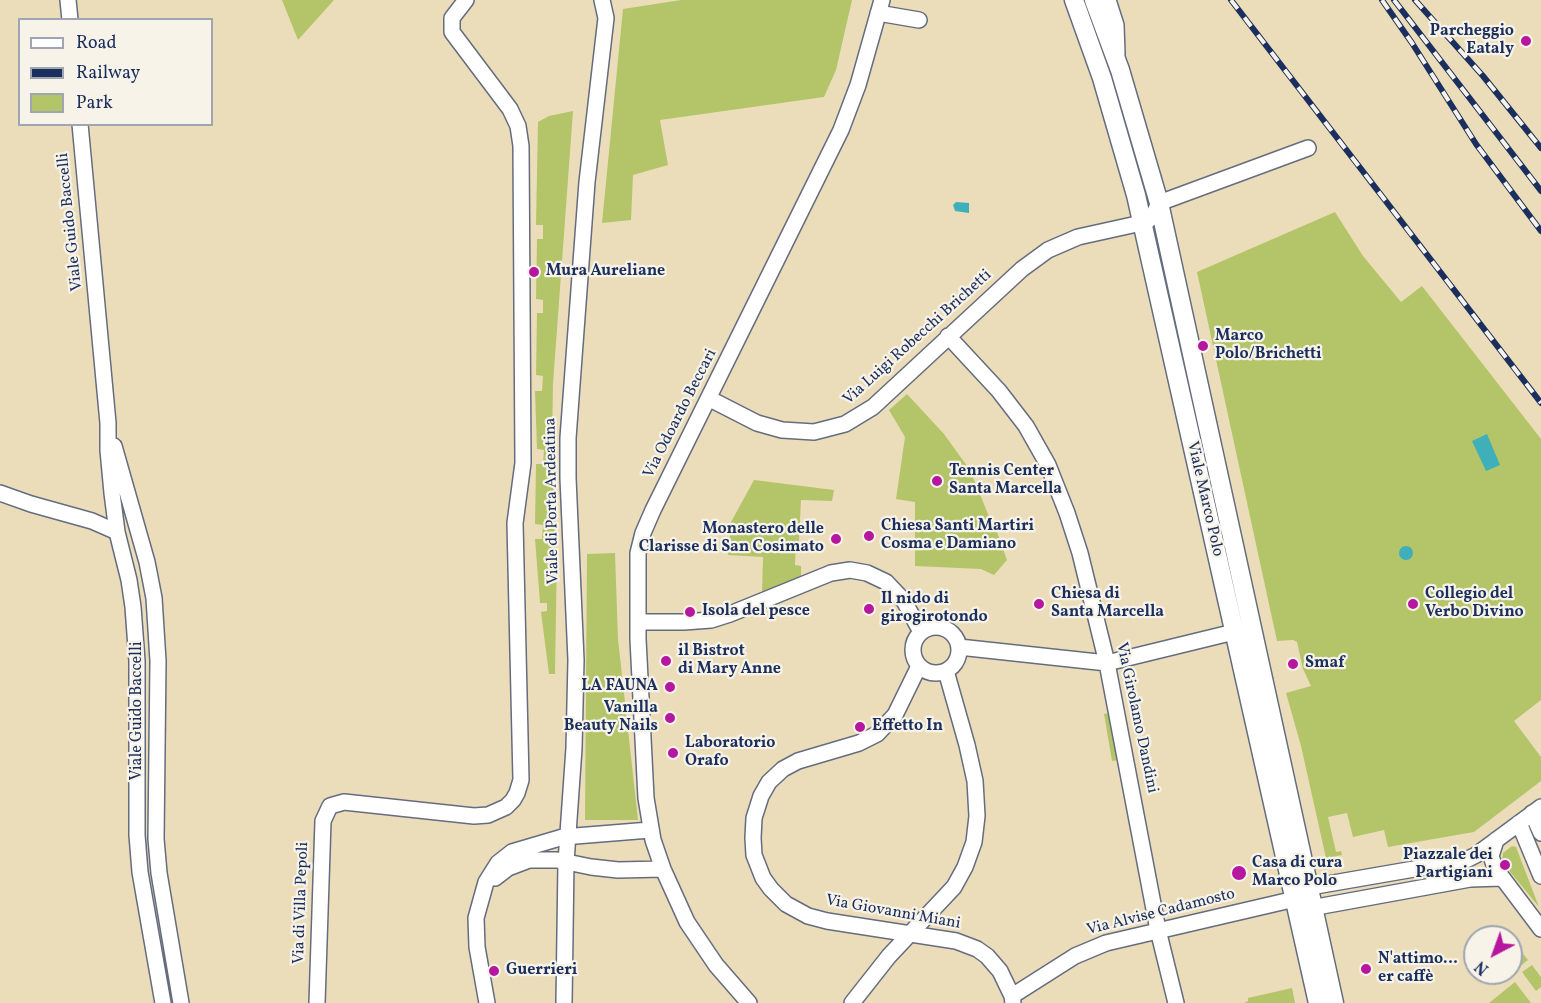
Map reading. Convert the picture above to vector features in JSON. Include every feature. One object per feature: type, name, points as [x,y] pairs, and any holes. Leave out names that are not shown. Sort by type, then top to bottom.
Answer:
[{"type":"main road","name":"Viale Marco Polo","points":[[1074,0],[1114,114],[1143,222],[1318,1003]]},
{"type":"main road","name":"Viale Marco Polo","points":[[1094,0],[1117,60],[1159,203],[1334,1003]]},
{"type":"street","points":[[68,0],[70,18]]},
{"type":"street","name":"Via di Villa Pepoli","points":[[317,1003],[323,821],[330,806],[337,802],[344,802],[474,816],[488,815],[506,807],[517,793],[521,773],[515,523],[523,464],[522,154],[518,126],[510,109],[452,32],[452,18],[466,0]]},
{"type":"street","name":"Viale di Porta Ardeatina","points":[[564,1003],[566,862],[576,660],[568,438],[587,182],[606,18],[602,0]]},
{"type":"street","name":"Viale Marco Polo","points":[[1108,0],[1117,31],[1117,60]]},
{"type":"street","points":[[880,6],[919,20]]},
{"type":"street","name":"Via Odoardo Beccari","points":[[749,1003],[727,979],[698,939],[683,913],[663,868],[650,830],[646,798],[638,622],[637,570],[640,542],[653,510],[710,399],[841,130],[858,85],[880,6]]},
{"type":"street","name":"Viale Guido Baccelli","points":[[80,126],[108,423],[110,474],[117,532],[131,590],[135,622],[140,872],[163,1003]]},
{"type":"street","points":[[1143,222],[1153,216],[1159,203],[1308,148]]},
{"type":"street","name":"Via Luigi Robecchi Brichetti","points":[[710,399],[774,429],[807,432],[837,428],[858,418],[873,407],[1025,266],[1048,250],[1078,237],[1143,222]]},
{"type":"street","name":"Via Girolamo Dandini","points":[[948,336],[1011,405],[1026,426],[1048,465],[1063,500],[1076,539],[1107,663],[1158,930],[1176,1003]]},
{"type":"street","name":"Viale Guido Baccelli","points":[[108,423],[153,586],[158,661],[156,839],[159,873],[181,1003]]},
{"type":"street","points":[[0,493],[31,504],[92,520],[117,532]]},
{"type":"street","points":[[638,622],[711,620],[824,575],[850,570],[867,573],[891,586],[904,601],[921,632]]},
{"type":"street","points":[[934,626],[954,634],[959,648],[957,661],[946,671],[932,673],[919,666],[915,660],[913,644],[921,632],[934,626]]},
{"type":"street","points":[[959,648],[1107,663],[1234,632]]},
{"type":"street","name":"Via Giovanni Miani","points":[[919,666],[894,715],[877,734],[860,743],[798,761],[773,777],[761,796],[753,828],[753,850],[760,871],[771,889],[786,904],[820,919],[962,942],[987,956],[1000,971],[1013,999]]},
{"type":"street","points":[[852,1003],[889,956],[957,882],[969,858],[976,830],[977,798],[973,772],[946,671]]},
{"type":"street","points":[[1294,899],[1310,887],[1466,860],[1537,810],[1541,833]]},
{"type":"street","points":[[1519,823],[1541,876]]},
{"type":"street","points":[[487,1003],[476,918],[489,874],[504,857],[519,850],[569,836],[650,830]]},
{"type":"street","points":[[1496,840],[1491,852],[1491,860],[1541,929]]},
{"type":"street","points":[[482,897],[499,875],[518,863],[529,860],[545,859],[618,870],[663,868]]},
{"type":"street","points":[[1294,899],[1314,906],[1470,879],[1502,878]]},
{"type":"street","name":"Via Alvise Cadamosto","points":[[1013,999],[1063,963],[1089,949],[1158,930],[1294,899]]},
{"type":"green space","points":[[282,0],[334,0],[298,40]]},
{"type":"green space","points":[[681,0],[852,0],[836,70],[824,97],[660,120],[668,165],[633,175],[631,220],[602,223],[623,9]]},
{"type":"green space","points":[[573,111],[553,384],[552,442],[557,551],[555,674],[549,674],[541,612],[547,611],[547,603],[540,603],[535,539],[542,539],[543,525],[535,524],[536,464],[543,464],[544,450],[537,449],[535,391],[542,391],[543,376],[536,375],[537,313],[543,313],[543,300],[536,299],[537,239],[543,239],[543,225],[536,225],[538,122],[549,116]]},
{"type":"green space","points":[[1335,212],[1363,256],[1401,302],[1422,286],[1541,439],[1541,700],[1514,721],[1541,757],[1541,781],[1474,832],[1388,847],[1384,830],[1353,837],[1347,813],[1328,817],[1336,852],[1341,851],[1342,855],[1326,858],[1301,746],[1286,693],[1311,686],[1303,669],[1297,642],[1277,641],[1197,272]]},
{"type":"green space","name":"Tennis Center Santa Marcella","points":[[907,394],[944,434],[970,470],[990,519],[992,518],[1007,560],[994,575],[981,569],[915,566],[915,502],[896,499],[905,437],[889,410]]},
{"type":"green space","points":[[754,480],[834,490],[832,501],[801,500],[795,565],[801,566],[801,577],[762,594],[763,557],[728,555],[731,522]]},
{"type":"green space","points":[[615,553],[618,639],[638,820],[585,820],[587,554]]},
{"type":"green space","points":[[1110,713],[1119,760],[1112,761],[1104,714]]},
{"type":"green space","points":[[1512,846],[1516,847],[1539,907],[1502,862],[1503,853]]},
{"type":"green space","points":[[1523,954],[1528,960],[1523,964]]},
{"type":"green space","points":[[1532,965],[1541,977],[1541,987],[1536,991],[1523,971]]},
{"type":"green space","points":[[1511,985],[1517,985],[1531,1003],[1489,1003]]},
{"type":"green space","points":[[1292,988],[1295,1003],[1244,1003],[1248,1001],[1248,998]]},
{"type":"water","points":[[956,202],[969,203],[969,213],[955,211],[953,205]]},
{"type":"water","points":[[1487,434],[1500,465],[1486,471],[1472,441]]},
{"type":"water","points":[[1403,546],[1409,546],[1413,553],[1409,560],[1403,560],[1399,556],[1399,550]]},
{"type":"railway","points":[[1231,0],[1541,403]]},
{"type":"railway","points":[[1382,0],[1476,144],[1541,231]]},
{"type":"railway","points":[[1394,0],[1541,191]]},
{"type":"railway","points":[[1415,0],[1483,76],[1541,148]]},
{"type":"place","name":"Parcheggio Eataly","points":[[1526,41]]},
{"type":"place","name":"Mura Aureliane","points":[[534,272]]},
{"type":"place","name":"Marco Polo/Brichetti","points":[[1203,346]]},
{"type":"place","name":"Tennis Center Santa Marcella","points":[[937,481]]},
{"type":"place","name":"Chiesa Santi Martiri Cosma e Damiano","points":[[869,536]]},
{"type":"place","name":"Monastero delle Clarisse di San Cosimato","points":[[836,539]]},
{"type":"place","name":"Chiesa di Santa Marcella","points":[[1039,604]]},
{"type":"place","name":"Collegio del Verbo Divino","points":[[1413,604]]},
{"type":"place","name":"Il nido di girogirotondo","points":[[869,609]]},
{"type":"place","name":"Isola del pesce","points":[[690,612]]},
{"type":"place","name":"il Bistrot di Mary Anne","points":[[666,661]]},
{"type":"place","name":"Smaf","points":[[1293,664]]},
{"type":"place","name":"LA FAUNA","points":[[670,687]]},
{"type":"place","name":"Vanilla Beauty Nails","points":[[670,718]]},
{"type":"place","name":"Effetto In","points":[[860,727]]},
{"type":"place","name":"Laboratorio Orafo","points":[[673,753]]},
{"type":"place","name":"Piazzale dei Partigiani","points":[[1505,865]]},
{"type":"place","name":"Casa di cura Marco Polo","points":[[1239,873]]},
{"type":"place","name":"N'attimo... er caffè","points":[[1366,969]]},
{"type":"place","name":"Guerrieri","points":[[494,971]]}]
